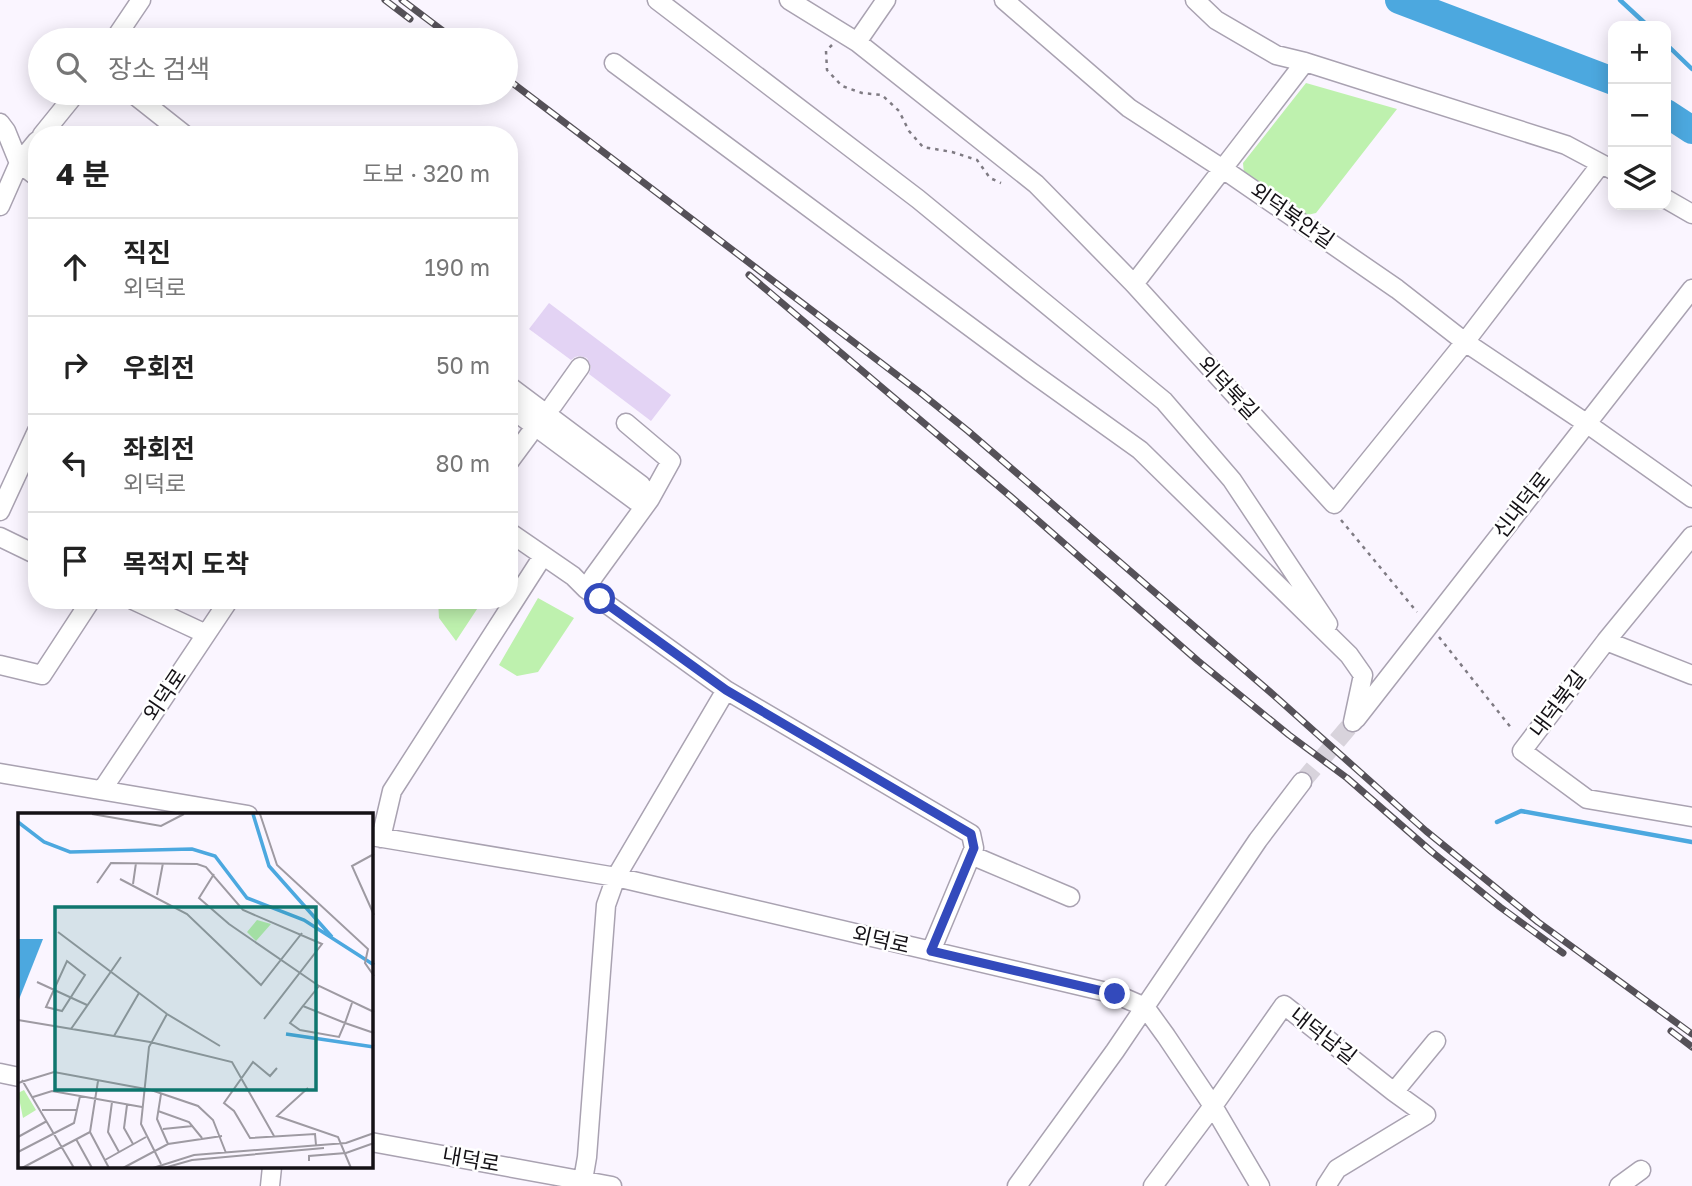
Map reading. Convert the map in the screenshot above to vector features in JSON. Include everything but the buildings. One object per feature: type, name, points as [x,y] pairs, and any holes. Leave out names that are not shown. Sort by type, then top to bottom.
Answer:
[{"type":"street","points":[[122,28],[142,0]]},
{"type":"street","points":[[657,0],[918,199],[1164,401],[1232,480],[1349,655]]},
{"type":"street","name":"외덕북길","points":[[789,0],[857,42],[1036,184],[1134,284],[1334,504],[1607,167]]},
{"type":"street","points":[[857,42],[886,0]]},
{"type":"street","name":"외덕북안길","points":[[1004,0],[1129,108],[1397,289],[1465,342],[1586,424]]},
{"type":"street","points":[[1195,0],[1216,20],[1276,55],[1566,145],[1607,167]]},
{"type":"street","points":[[1134,284],[1305,62]]},
{"type":"street","points":[[614,63],[1140,450],[1349,655]]},
{"type":"street","points":[[49,126],[66,105]]},
{"type":"street","points":[[147,105],[174,126]]},
{"type":"street","points":[[0,123],[19,163],[28,170]]},
{"type":"street","points":[[0,206],[19,163],[28,152]]},
{"type":"street","points":[[1671,202],[1692,214]]},
{"type":"street","name":"신내덕로","points":[[1349,655],[1363,675],[1353,722],[1692,289]]},
{"type":"street","points":[[553,405],[580,368]]},
{"type":"street","points":[[518,393],[641,485],[650,499]]},
{"type":"street","points":[[518,414],[636,501],[650,499]]},
{"type":"street","points":[[586,589],[650,499],[671,461],[626,423]]},
{"type":"street","points":[[1586,424],[1692,498]]},
{"type":"street","points":[[518,450],[529,435]]},
{"type":"street","points":[[0,511],[28,450]]},
{"type":"street","name":"내덕북길","points":[[1692,536],[1606,641],[1522,751],[1587,799],[1692,817]]},
{"type":"street","points":[[0,537],[28,551]]},
{"type":"street","points":[[518,538],[726,690],[971,834],[974,848],[931,951]]},
{"type":"street","points":[[518,595],[543,556]]},
{"type":"street","points":[[0,665],[42,675],[85,609]]},
{"type":"street","points":[[152,609],[206,634]]},
{"type":"street","name":"외덕로","points":[[102,790],[223,609]]},
{"type":"street","points":[[376,837],[392,792],[509,609]]},
{"type":"street","points":[[1606,641],[1692,675]]},
{"type":"street","points":[[582,1183],[587,1157],[606,905],[616,877],[726,690]]},
{"type":"street","points":[[0,773],[236,813]]},
{"type":"street","points":[[1017,1186],[1146,1007],[1258,840],[1302,782]]},
{"type":"street","name":"외덕로","points":[[376,837],[616,877],[1115,994],[1146,1007]]},
{"type":"street","points":[[971,855],[1070,897]]},
{"type":"street","name":"내덕남길","points":[[1213,1107],[1284,1005],[1426,1115],[1338,1169],[1326,1186]]},
{"type":"street","points":[[1146,1007],[1213,1107],[1260,1186]]},
{"type":"street","points":[[1394,1092],[1436,1041]]},
{"type":"street","points":[[0,1073],[18,1077]]},
{"type":"street","points":[[1153,1186],[1213,1107]]},
{"type":"street","name":"내덕로","points":[[373,1142],[582,1183],[612,1186]]},
{"type":"street","points":[[270,1186],[272,1168]]},
{"type":"street","points":[[1619,1186],[1641,1170]]},
{"type":"path","points":[[835,43],[826,51],[828,70],[842,86],[862,93],[882,95],[899,111],[909,131],[923,147],[977,160],[990,178],[1001,183]]},
{"type":"path","points":[[1341,520],[1417,612]]},
{"type":"path","points":[[1437,634],[1512,729]]},
{"type":"green space","points":[[1306,83],[1397,109],[1316,213],[1303,216],[1244,174],[1243,163]]},
{"type":"green space","points":[[538,598],[574,618],[538,672],[517,676],[499,665]]},
{"type":"green space","points":[[438,609],[477,609],[456,641],[439,618]]},
{"type":"waterway","points":[[1399,0],[1608,79]]},
{"type":"waterway","points":[[1620,0],[1643,21]]},
{"type":"waterway","points":[[1671,49],[1692,69]]},
{"type":"waterway","points":[[1671,116],[1692,130]]},
{"type":"waterway","points":[[1497,822],[1521,811],[1692,842]]},
{"type":"tunnel","points":[[1302,782],[1353,722]]},
{"type":"railway","points":[[385,0],[410,19]]},
{"type":"railway","points":[[402,0],[439,28]]},
{"type":"railway","points":[[518,87],[968,431],[1269,691],[1426,831],[1538,922],[1692,1034]]},
{"type":"railway","points":[[749,275],[1010,496],[1198,661],[1347,778],[1500,907],[1563,953]]},
{"type":"railway","points":[[1671,1031],[1692,1047]]},
{"type":"route","points":[[600,599],[726,690],[971,834],[974,848],[931,951],[1115,994]]}]
